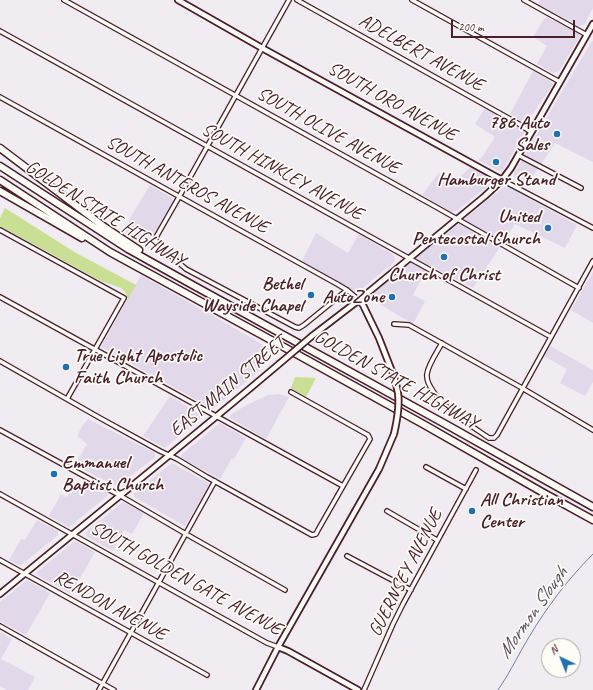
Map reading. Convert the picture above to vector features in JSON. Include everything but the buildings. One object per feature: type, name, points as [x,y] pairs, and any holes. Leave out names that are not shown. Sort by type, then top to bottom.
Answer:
[{"type":"highway","points":[[0,148],[103,226],[189,283]]},
{"type":"highway","name":"GOLDEN STATE HIGHWAY","points":[[0,166],[122,245],[593,507]]},
{"type":"highway","name":"GOLDEN STATE HIGHWAY","points":[[0,180],[110,252],[423,424],[593,520]]},
{"type":"highway","points":[[0,191],[84,239],[110,252]]},
{"type":"main road","name":"SOUTH ORO AVENUE","points":[[178,0],[502,180]]},
{"type":"main road","name":"EAST MAIN STREET","points":[[0,594],[312,336],[485,196],[502,180],[511,168],[593,24]]},
{"type":"main road","points":[[256,690],[278,647],[379,469],[394,434],[398,415],[398,392],[393,374],[379,338],[363,305],[358,300]]},
{"type":"main road","name":"SOUTH GOLDEN GATE AVENUE","points":[[278,647],[288,651],[358,690]]},
{"type":"street","name":"SOUTH OLIVE AVENUE","points":[[64,0],[579,288]]},
{"type":"street","points":[[289,0],[180,197],[154,239],[168,255],[192,273],[295,327],[299,328],[304,325],[347,290]]},
{"type":"street","name":"ADELBERT AVENUE","points":[[297,0],[531,132]]},
{"type":"street","points":[[412,0],[560,82]]},
{"type":"street","points":[[524,0],[587,34]]},
{"type":"street","name":"SOUTH HINKLEY AVENUE","points":[[0,31],[551,338]]},
{"type":"street","name":"SOUTH ANTEROS AVENUE","points":[[0,97],[347,290],[358,300]]},
{"type":"street","points":[[518,155],[581,188]]},
{"type":"street","name":"SOUTH ORO AVENUE","points":[[502,180],[593,228]]},
{"type":"street","points":[[0,230],[124,298],[67,399]]},
{"type":"street","points":[[442,344],[427,372],[428,384],[446,407],[454,414],[489,438],[494,438],[593,261]]},
{"type":"street","points":[[0,297],[343,486]]},
{"type":"street","points":[[394,324],[409,325],[522,388],[593,430]]},
{"type":"street","points":[[0,361],[312,535],[316,534],[370,437],[291,392]]},
{"type":"street","points":[[0,430],[119,495],[285,590]]},
{"type":"street","points":[[426,467],[466,489]]},
{"type":"street","name":"GUERNSEY AVENUE","points":[[364,690],[393,624],[476,470]]},
{"type":"street","points":[[99,690],[215,481]]},
{"type":"street","name":"SOUTH GOLDEN GATE AVENUE","points":[[0,494],[267,643],[278,647]]},
{"type":"street","points":[[387,511],[437,540]]},
{"type":"street","points":[[347,556],[411,590]]},
{"type":"street","name":"RENDON AVENUE","points":[[0,560],[207,675]]},
{"type":"street","points":[[0,626],[114,690]]},
{"type":"shaded area","points":[[540,0],[593,0],[593,8],[584,25],[579,26],[538,4]]},
{"type":"shaded area","points":[[546,17],[577,32],[580,36],[559,71],[553,73],[537,64],[547,46],[533,37]]},
{"type":"shaded area","points":[[592,41],[593,162],[555,143],[527,185],[515,179],[514,173]]},
{"type":"shaded area","points":[[533,71],[553,84],[528,121],[523,122],[510,114]]},
{"type":"shaded area","points":[[485,108],[525,132],[503,170],[499,171],[478,160],[482,157],[495,137],[475,124]]},
{"type":"shaded area","points":[[472,166],[489,177],[491,182],[487,187],[456,211],[451,212],[422,195],[439,173],[455,181]]},
{"type":"shaded area","points":[[150,185],[172,198],[173,201],[154,234],[148,249],[123,230]]},
{"type":"shaded area","points":[[504,187],[510,188],[577,225],[565,248],[515,224],[473,288],[429,265],[413,295],[425,301],[413,324],[371,299],[371,295]]},
{"type":"shaded area","points":[[316,233],[348,253],[359,234],[392,254],[395,260],[359,291],[354,291],[302,261]]},
{"type":"shaded area","points":[[593,272],[593,323],[571,310]]},
{"type":"shaded area","points":[[141,275],[274,352],[258,368],[260,370],[213,409],[101,347]]},
{"type":"shaded area","points":[[550,346],[593,370],[593,382],[585,396],[560,383],[567,369],[544,356]]},
{"type":"shaded area","points":[[279,394],[289,397],[266,439],[230,418],[230,415],[245,406],[268,395]]},
{"type":"shaded area","points":[[170,396],[203,416],[165,448],[143,436]]},
{"type":"shaded area","points":[[88,419],[155,453],[155,457],[117,487],[75,465],[87,444],[77,436],[82,426]]},
{"type":"shaded area","points":[[220,423],[246,438],[220,479],[182,458],[181,455]]},
{"type":"shaded area","points":[[172,463],[210,484],[185,526],[134,497],[134,493]]},
{"type":"shaded area","points":[[86,481],[107,493],[107,496],[69,527],[49,516],[61,494],[66,497]]},
{"type":"shaded area","points":[[123,502],[144,513],[132,534],[124,530],[113,551],[86,536],[86,532]]},
{"type":"shaded area","points":[[37,520],[58,531],[58,535],[20,566],[9,560],[21,539],[25,540]]},
{"type":"shaded area","points":[[75,541],[95,552],[71,594],[37,575],[37,572]]},
{"type":"shaded area","points":[[27,580],[50,593],[26,635],[0,621],[0,602]]},
{"type":"shaded area","points":[[0,632],[12,639],[1,659],[35,677],[28,690],[7,690],[0,686]]},
{"type":"green space","points":[[5,208],[76,253],[136,285],[128,299],[125,292],[121,288],[99,280],[0,226],[0,218]]},
{"type":"green space","points":[[295,377],[316,378],[306,397],[291,388]]},
{"type":"waterway","name":"Mormon Slough","points":[[498,690],[543,615],[575,573],[593,554]]},
{"type":"place","name":"786 Auto Sales","points":[[557,134]]},
{"type":"place","name":"Hamburger Stand","points":[[496,162]]},
{"type":"place","name":"United Pentecostal Church","points":[[548,228]]},
{"type":"place","name":"Church of Christ","points":[[444,257]]},
{"type":"place","name":"Bethel Wayside Chapel","points":[[311,295]]},
{"type":"place","name":"AutoZone","points":[[392,297]]},
{"type":"place","name":"True Light Apostolic Faith Church","points":[[66,367]]},
{"type":"place","name":"Emmanuel Baptist Church","points":[[54,474]]},
{"type":"place","name":"All Christian Center","points":[[472,511]]}]
